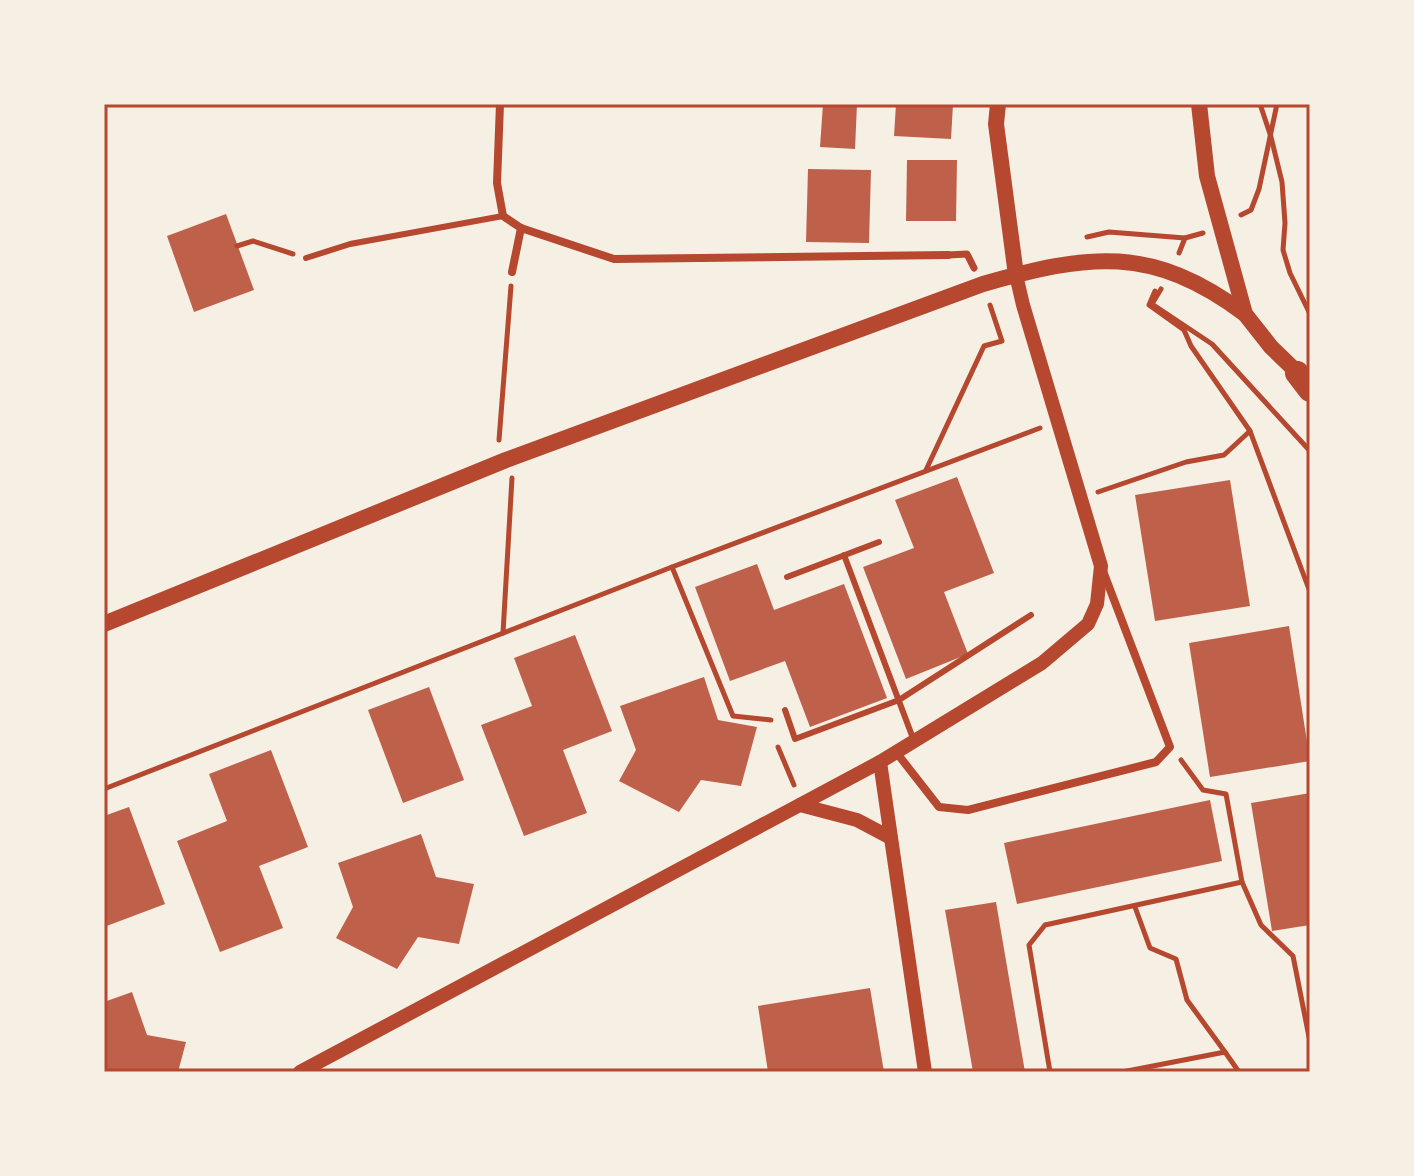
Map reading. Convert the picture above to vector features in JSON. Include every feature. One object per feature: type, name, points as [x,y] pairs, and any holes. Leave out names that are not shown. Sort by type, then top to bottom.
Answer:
[{"type":"main road","points":[[998,104],[996,124],[1016,275]]},
{"type":"main road","points":[[1199,104],[1207,176],[1245,314]]},
{"type":"main road","points":[[104,624],[506,460],[1016,275],[1093,260],[1130,261],[1171,272],[1213,290],[1245,314],[1271,347],[1306,382]]},
{"type":"street","points":[[500,104],[497,183],[503,216],[521,228],[614,259],[967,254],[974,268]]},
{"type":"street","points":[[512,272],[521,228]]},
{"type":"street","points":[[896,752],[939,807],[968,810],[1156,762],[1170,747],[1101,566],[1016,275]]},
{"type":"street","points":[[300,1072],[880,762],[1042,663],[1088,624],[1097,604],[1101,566]]},
{"type":"street","points":[[880,762],[925,1072]]},
{"type":"street","points":[[800,805],[857,820],[891,838]]},
{"type":"lane","points":[[306,258],[350,244],[503,216]]},
{"type":"lane","points":[[787,577],[879,542]]},
{"type":"lane","points":[[844,555],[914,741]]},
{"type":"lane","points":[[785,710],[795,739],[899,700],[1031,615]]},
{"type":"path","points":[[1260,104],[1282,182],[1283,250],[1290,273],[1310,314]]},
{"type":"path","points":[[1271,137],[1277,104]]},
{"type":"path","points":[[237,246],[253,241],[306,258]]},
{"type":"path","points":[[499,441],[512,272]]},
{"type":"path","points":[[1171,272],[1153,293],[1149,305],[1184,330],[1191,346],[1250,431],[1310,592]]},
{"type":"path","points":[[1171,272],[1152,304],[1212,344],[1310,451]]},
{"type":"path","points":[[926,471],[984,346],[1002,341],[992,311]]},
{"type":"path","points":[[104,789],[672,567],[1058,421]]},
{"type":"path","points":[[1081,498],[1186,462],[1224,455],[1250,431]]},
{"type":"path","points":[[503,633],[512,478]]},
{"type":"path","points":[[672,567],[733,716],[789,721]]},
{"type":"path","points":[[1170,747],[1203,790],[1226,794],[1242,882],[1261,925],[1293,956],[1310,1042]]},
{"type":"path","points":[[1050,1072],[1029,945],[1045,925],[1242,882]]},
{"type":"path","points":[[1135,907],[1150,948],[1176,959],[1187,1000],[1239,1072]]},
{"type":"path","points":[[1122,1072],[1225,1052]]},
{"type":"building","points":[[823,104],[857,104],[855,149],[820,147]]},
{"type":"building","points":[[896,104],[953,104],[951,139],[894,136]]},
{"type":"building","points":[[907,160],[957,160],[956,221],[906,221]]},
{"type":"building","points":[[808,169],[871,170],[869,243],[806,242]]},
{"type":"building","points":[[226,214],[254,290],[194,312],[167,236]]},
{"type":"building","points":[[957,477],[994,573],[944,592],[968,654],[906,679],[863,567],[914,548],[895,500]]},
{"type":"building","points":[[1230,480],[1250,606],[1155,621],[1135,495]]},
{"type":"building","points":[[757,564],[774,610],[844,584],[887,698],[810,727],[785,661],[730,681],[695,587]]},
{"type":"building","points":[[1289,626],[1310,761],[1210,777],[1189,643]]},
{"type":"building","points":[[575,635],[612,731],[563,750],[587,813],[524,836],[481,725],[532,706],[514,658]]},
{"type":"building","points":[[704,677],[718,720],[757,727],[741,786],[701,780],[679,812],[619,781],[636,750],[620,706]]},
{"type":"building","points":[[429,687],[464,780],[403,803],[368,710]]},
{"type":"building","points":[[271,750],[308,847],[259,866],[283,928],[220,952],[177,841],[227,821],[209,774]]},
{"type":"building","points":[[1310,793],[1310,925],[1272,931],[1251,803]]},
{"type":"building","points":[[1210,800],[1222,861],[1017,904],[1004,843]]},
{"type":"building","points":[[129,807],[165,904],[104,927],[104,816]]},
{"type":"building","points":[[421,834],[436,877],[474,884],[459,944],[418,937],[397,969],[336,938],[353,907],[338,863]]},
{"type":"building","points":[[996,902],[1025,1072],[973,1072],[945,910]]},
{"type":"building","points":[[870,988],[884,1072],[768,1072],[758,1006]]},
{"type":"building","points":[[132,992],[147,1035],[186,1042],[178,1072],[104,1072],[104,1002]]}]
